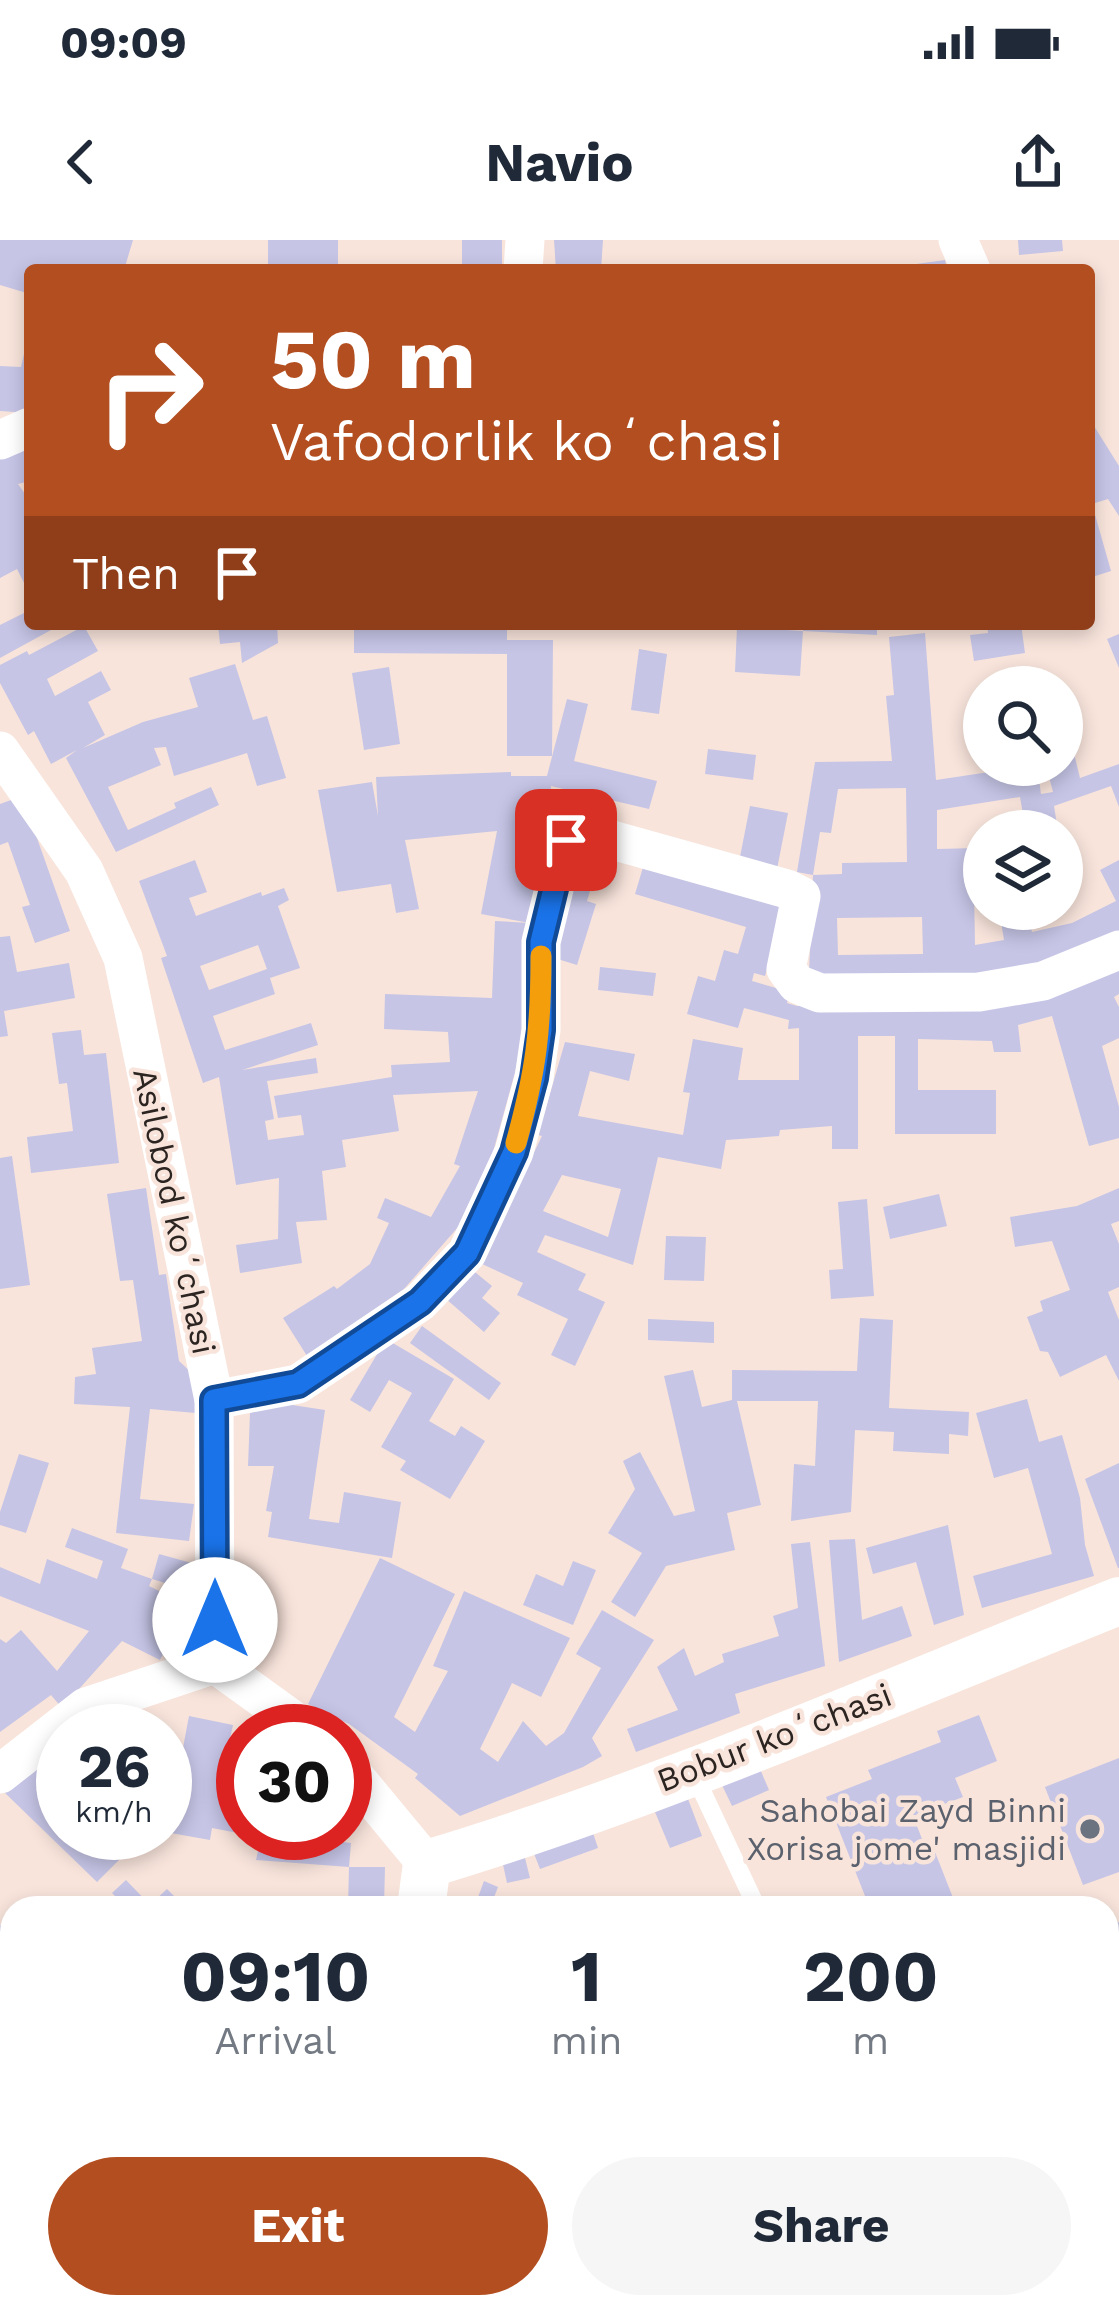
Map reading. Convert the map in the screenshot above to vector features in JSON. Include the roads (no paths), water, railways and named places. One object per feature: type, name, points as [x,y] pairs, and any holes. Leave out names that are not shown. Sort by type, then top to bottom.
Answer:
[{"type":"street","name":"Asilobod koʻchasi","points":[[0,751],[85,872],[123,958],[214,1400],[215,1664]]},
{"type":"street","points":[[214,1400],[298,1384],[420,1302],[467,1253],[514,1152],[534,1078],[541,1030],[541,942],[566,840],[587,833],[801,896],[786,969],[796,984],[820,993],[979,992],[1043,981],[1119,950]]},
{"type":"street","name":"Bobur koʻchasi","points":[[424,1886],[497,1843],[1119,1601]]},
{"type":"street","points":[[0,1774],[86,1707],[215,1664],[271,1704]]},
{"type":"street","points":[[372,1807],[424,1886]]},
{"type":"lane","points":[[692,1769],[751,1896]]},
{"type":"place","name":"Sahobai Zayd Binni Xorisa jome' masjidi","points":[[1090,1829]]}]
